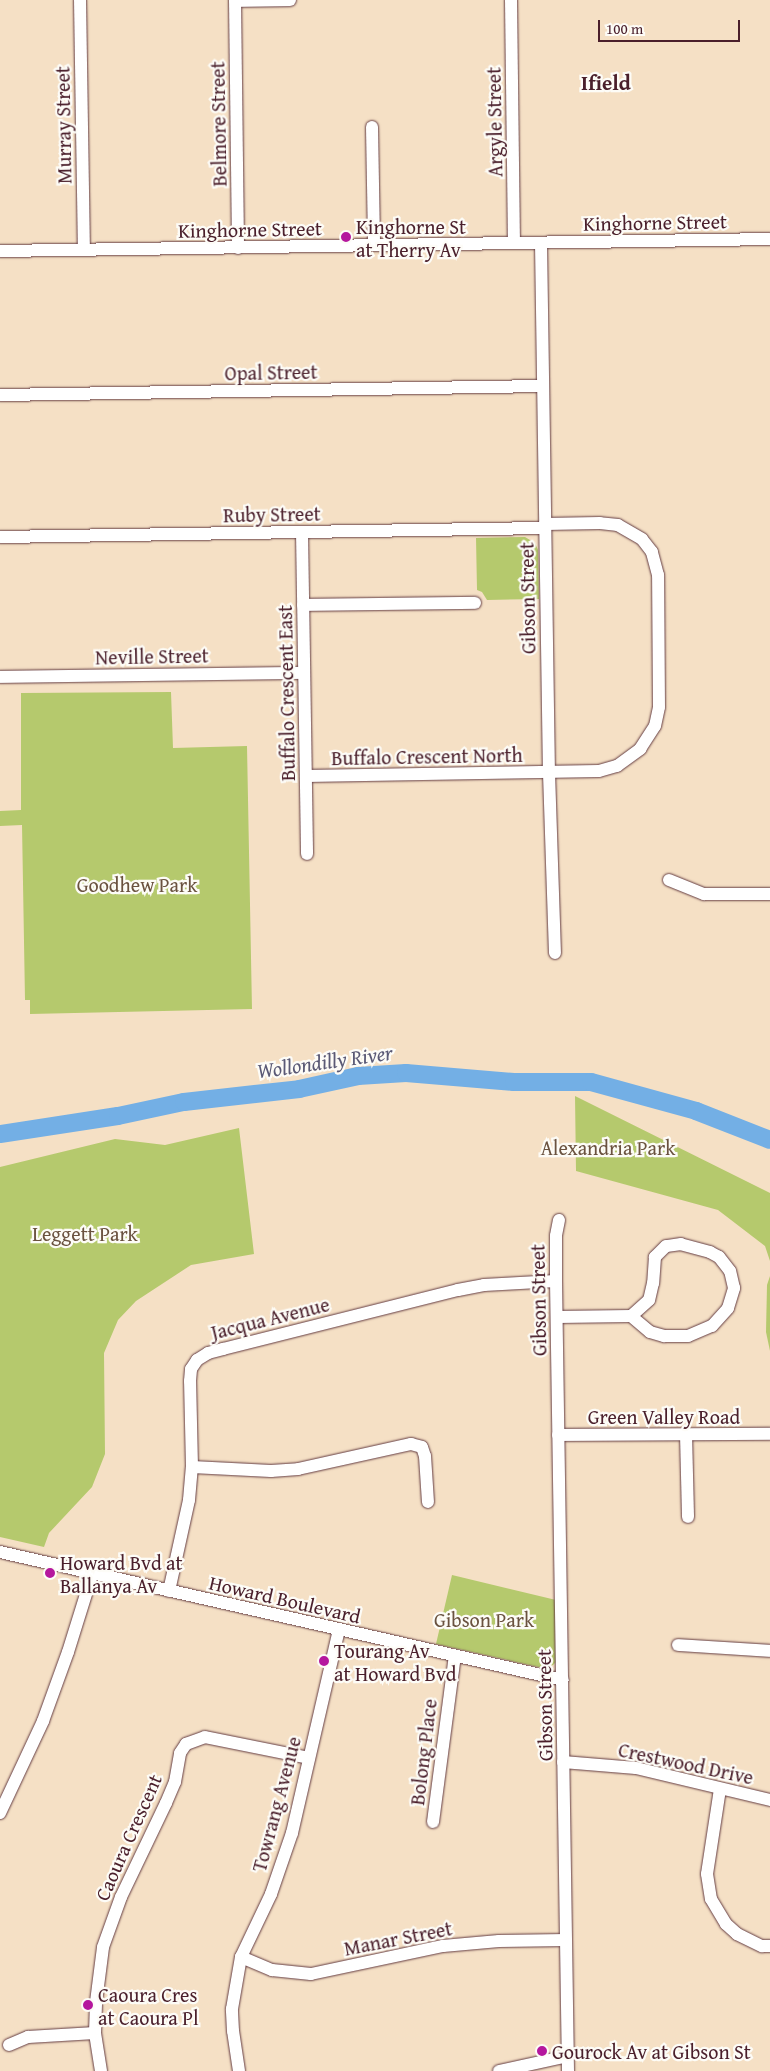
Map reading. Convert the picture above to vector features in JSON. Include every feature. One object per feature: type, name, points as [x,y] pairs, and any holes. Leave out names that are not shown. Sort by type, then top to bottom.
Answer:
[{"type":"street","name":"Murray Street","points":[[80,0],[84,250]]},
{"type":"street","points":[[235,0],[290,0]]},
{"type":"street","name":"Belmore Street","points":[[235,0],[238,248]]},
{"type":"street","name":"Argyle Street","points":[[511,0],[514,243]]},
{"type":"street","points":[[372,127],[374,245]]},
{"type":"street","name":"Kinghorne Street","points":[[0,252],[770,238]]},
{"type":"street","name":"Gibson Street","points":[[541,243],[549,772],[555,953]]},
{"type":"street","name":"Opal Street","points":[[0,395],[543,386]]},
{"type":"street","name":"Ruby Street","points":[[0,537],[610,524],[626,529],[642,539],[652,552],[657,568],[659,707],[651,734],[640,749],[617,766],[599,771],[549,772]]},
{"type":"street","name":"Buffalo Crescent East","points":[[302,532],[307,854]]},
{"type":"street","points":[[303,605],[475,603]]},
{"type":"street","name":"Neville Street","points":[[0,677],[304,673]]},
{"type":"street","name":"Buffalo Crescent North","points":[[306,776],[549,772]]},
{"type":"street","points":[[669,880],[704,894],[770,894]]},
{"type":"street","name":"Gibson Street","points":[[559,1220],[556,1236],[556,1281],[568,2071]]},
{"type":"street","points":[[557,1317],[631,1316],[649,1300],[653,1283],[655,1257],[666,1246],[681,1244],[710,1252],[719,1257],[730,1271],[734,1288],[728,1308],[712,1326],[702,1332],[676,1338],[664,1336],[650,1332],[631,1316]]},
{"type":"street","name":"Jacqua Avenue","points":[[169,1591],[189,1500],[192,1467],[191,1369],[197,1360],[208,1353],[458,1290],[484,1285],[556,1281]]},
{"type":"street","points":[[686,1434],[688,1517]]},
{"type":"street","name":"Green Valley Road","points":[[558,1435],[770,1434]]},
{"type":"street","points":[[192,1467],[271,1471],[298,1469],[410,1444],[422,1447],[425,1456],[428,1502]]},
{"type":"street","name":"Howard Boulevard","points":[[0,1552],[92,1575],[563,1680]]},
{"type":"street","points":[[0,1813],[43,1721],[68,1652],[92,1575]]},
{"type":"street","name":"Towrang Avenue","points":[[239,2071],[232,2009],[241,1957],[271,1894],[292,1834],[339,1630]]},
{"type":"street","points":[[678,1645],[770,1650]]},
{"type":"street","name":"Bolong Place","points":[[432,1822],[454,1656]]},
{"type":"street","name":"Caoura Crescent","points":[[101,2071],[95,2033],[98,1979],[110,1923],[121,1896],[166,1804],[174,1782],[180,1753],[186,1744],[204,1737],[309,1758]]},
{"type":"street","name":"Crestwood Drive","points":[[563,1762],[636,1768],[770,1800]]},
{"type":"street","points":[[720,1789],[707,1874],[711,1899],[726,1924],[737,1934],[762,1946],[770,1946]]},
{"type":"street","name":"Manar Street","points":[[241,1957],[272,1970],[310,1974],[443,1946],[499,1941],[566,1940]]},
{"type":"street","points":[[9,2045],[28,2038],[95,2033]]},
{"type":"street","points":[[499,2071],[568,2056]]},
{"type":"green space","points":[[525,537],[535,543],[538,550],[539,599],[487,600],[482,592],[477,590],[476,538]]},
{"type":"green space","name":"Goodhew Park","points":[[171,692],[173,748],[247,746],[252,1009],[30,1014],[30,1000],[25,1000],[22,825],[0,826],[0,811],[21,810],[21,693]]},
{"type":"green space","name":"Alexandria Park","points":[[575,1096],[770,1193],[770,1261],[765,1246],[718,1210],[576,1171]]},
{"type":"green space","name":"Leggett Park","points":[[239,1128],[254,1254],[191,1265],[136,1301],[118,1320],[104,1353],[105,1454],[92,1487],[49,1533],[44,1547],[0,1537],[0,1167],[115,1139],[165,1145]]},
{"type":"green space","points":[[770,1276],[770,1351],[766,1332],[767,1285]]},
{"type":"green space","name":"Gibson Park","points":[[452,1575],[556,1600],[556,1662],[543,1668],[436,1644]]},
{"type":"waterway","name":"Wollondilly River","points":[[0,1134],[118,1116],[184,1102],[299,1089],[358,1076],[406,1073],[514,1082],[591,1082],[696,1111],[770,1140]]},
{"type":"place","name":"Kinghorne St at Therry Av","points":[[346,237]]},
{"type":"place","name":"Howard Bvd at Ballanya Av","points":[[50,1573]]},
{"type":"place","name":"Tourang Av at Howard Bvd","points":[[324,1661]]},
{"type":"place","name":"Caoura Cres at Caoura Pl","points":[[88,2005]]},
{"type":"place","name":"Gourock Av at Gibson St","points":[[542,2051]]},
{"type":"district","name":"Ifield","points":[[606,83]]}]
